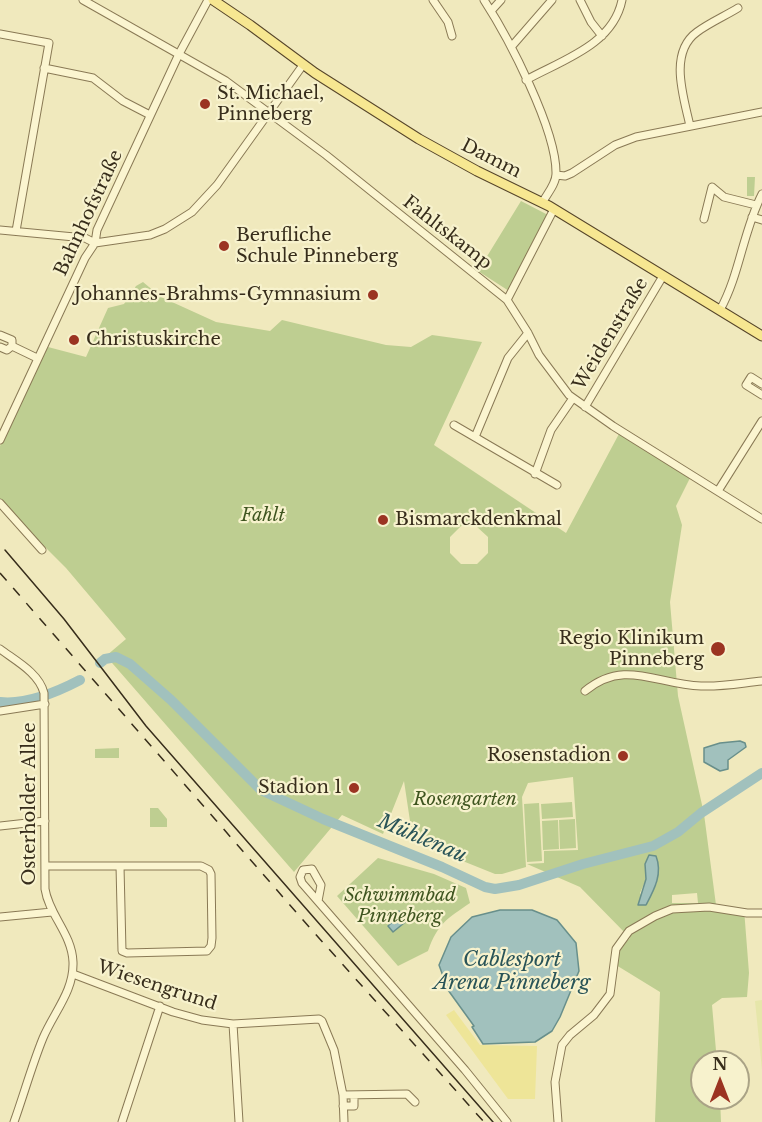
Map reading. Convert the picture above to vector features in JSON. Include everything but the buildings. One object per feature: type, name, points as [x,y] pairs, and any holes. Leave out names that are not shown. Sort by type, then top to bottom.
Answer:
[{"type":"main road","name":"Damm","points":[[213,0],[303,64],[419,139],[477,171],[542,202],[762,336]]},
{"type":"street","name":"Fahltskamp","points":[[83,0],[226,81],[326,155],[507,300],[539,355],[573,398],[762,519]]},
{"type":"street","name":"Bahnhofstraße","points":[[0,440],[89,249],[95,243],[98,230],[176,52],[207,0]]},
{"type":"street","points":[[433,0],[448,22],[452,36]]},
{"type":"street","points":[[484,0],[512,46],[543,119],[551,146],[556,175],[542,202]]},
{"type":"street","points":[[491,11],[501,0]]},
{"type":"street","points":[[512,46],[552,0]]},
{"type":"street","points":[[580,0],[591,22],[602,36]]},
{"type":"street","points":[[526,80],[587,47],[602,36],[616,17],[622,0]]},
{"type":"street","points":[[690,126],[680,72],[687,45],[695,33],[738,9]]},
{"type":"street","points":[[0,34],[49,43],[16,231]]},
{"type":"street","points":[[0,230],[85,238],[95,243],[150,235],[165,229],[192,212],[217,185],[303,64]]},
{"type":"street","points":[[44,68],[93,78],[123,101],[150,115]]},
{"type":"street","points":[[556,175],[565,176],[572,173],[625,140],[762,112]]},
{"type":"street","points":[[704,219],[712,187],[724,197],[756,205]]},
{"type":"street","points":[[720,310],[736,275],[756,205],[762,194]]},
{"type":"street","points":[[507,300],[554,209]]},
{"type":"street","points":[[753,217],[762,220]]},
{"type":"street","name":"Weidenstraße","points":[[585,407],[663,276]]},
{"type":"street","points":[[475,437],[508,358],[528,333]]},
{"type":"street","points":[[0,335],[12,340],[12,346]]},
{"type":"street","points":[[12,346],[37,358]]},
{"type":"street","points":[[0,347],[7,350],[12,346]]},
{"type":"street","points":[[762,384],[751,377],[746,385],[762,395]]},
{"type":"street","points":[[536,474],[551,430],[573,398]]},
{"type":"street","points":[[718,491],[762,421]]},
{"type":"street","points":[[454,424],[557,485]]},
{"type":"street","points":[[0,503],[42,550]]},
{"type":"street","name":"Osterholder Allee","points":[[0,649],[42,684],[45,702],[47,902],[62,927],[71,949],[73,974],[70,987],[42,1041],[15,1122]]},
{"type":"street","points":[[585,692],[596,682],[611,676],[646,677],[700,687],[762,681]]},
{"type":"street","points":[[0,711],[45,702]]},
{"type":"street","points":[[0,826],[45,821]]},
{"type":"street","points":[[45,867],[201,866],[209,870],[212,938],[211,946],[207,951],[127,953],[122,951],[120,867]]},
{"type":"street","points":[[318,901],[465,1070],[507,1122]]},
{"type":"street","points":[[558,1122],[555,1082],[562,1045],[570,1035],[594,1015],[610,994],[616,949],[629,932],[655,916],[672,909],[709,907],[762,913]]},
{"type":"street","points":[[0,917],[52,912]]},
{"type":"street","name":"Wiesengrund","points":[[73,974],[202,1020],[233,1024],[319,1019],[322,1021],[334,1050],[343,1095]]},
{"type":"street","points":[[122,1122],[160,1006]]},
{"type":"street","points":[[233,1024],[239,1122]]},
{"type":"street","points":[[344,1122],[343,1095],[407,1094],[415,1102]]},
{"type":"street","points":[[343,1106],[354,1106],[354,1095]]},
{"type":"green space","points":[[747,177],[755,177],[754,196],[747,196]]},
{"type":"green space","points":[[521,201],[548,215],[509,291],[478,271]]},
{"type":"green space","name":"Fahlt","points":[[143,282],[161,297],[216,322],[270,331],[282,320],[386,345],[411,347],[432,335],[482,342],[434,445],[566,533],[620,432],[691,476],[676,506],[682,525],[670,602],[678,696],[704,814],[716,905],[744,909],[749,973],[747,997],[722,998],[712,1005],[716,1050],[690,1050],[690,1110],[720,1110],[721,1122],[655,1122],[660,992],[616,965],[619,949],[630,938],[580,887],[527,864],[544,863],[544,851],[578,850],[573,777],[528,783],[522,797],[526,867],[495,874],[413,841],[404,781],[383,834],[342,815],[294,872],[106,656],[126,639],[66,568],[0,502],[0,446],[48,347],[86,357],[108,308],[124,304],[136,286]],"holes":[[[461,526],[476,526],[488,537],[488,553],[477,564],[461,564],[450,553],[450,537]],[[658,862],[657,883],[646,905],[640,893],[646,879]],[[697,893],[698,903],[672,903],[672,895]]]},
{"type":"green space","points":[[119,748],[119,758],[95,758],[95,749]]},
{"type":"green space","points":[[572,802],[573,817],[542,819],[541,804]]},
{"type":"green space","points":[[539,803],[542,861],[527,862],[524,804]]},
{"type":"green space","points":[[150,808],[158,808],[167,819],[167,827],[150,827]]},
{"type":"green space","points":[[575,819],[576,848],[560,849],[559,820]]},
{"type":"green space","points":[[558,820],[559,849],[543,850],[542,821]]},
{"type":"green space","name":"Schwimmbad Pinneberg","points":[[378,858],[434,874],[466,888],[470,903],[444,922],[428,951],[398,966],[337,896]]},
{"type":"green space","points":[[762,1000],[762,1070],[755,1001]]},
{"type":"sand","points":[[454,1010],[480,1045],[537,1046],[535,1099],[508,1099],[446,1015]]},
{"type":"water","points":[[740,741],[745,743],[746,747],[728,760],[728,769],[720,771],[704,762],[704,748],[720,743]]},
{"type":"water","points":[[649,855],[656,856],[658,875],[655,888],[646,905],[638,905],[646,879],[645,864]]},
{"type":"water","name":"Cablesport Arena Pinneberg","points":[[500,910],[532,910],[557,920],[576,943],[579,971],[560,1017],[552,1031],[535,1042],[483,1044],[472,1027],[474,1026],[448,990],[439,965],[451,937],[472,917]]},
{"type":"water","points":[[399,911],[409,919],[393,932],[388,926],[398,916]]},
{"type":"waterway","name":"Mühlenau","points":[[100,663],[105,659],[116,657],[130,664],[171,700],[261,790],[323,819],[485,887],[495,889],[519,885],[583,864],[653,846],[678,832],[701,813],[762,773]]},
{"type":"waterway","name":"Mühlenau","points":[[0,702],[31,700],[80,680]]},
{"type":"tram line","points":[[5,550],[64,619],[146,726],[493,1122]]},
{"type":"railway","points":[[0,573],[310,928],[484,1122]]},
{"type":"place","name":"St. Michael, Pinneberg","points":[[205,104]]},
{"type":"place","name":"Berufliche Schule Pinneberg","points":[[224,246]]},
{"type":"place","name":"Johannes-Brahms-Gymnasium","points":[[373,295]]},
{"type":"place","name":"Christuskirche","points":[[74,340]]},
{"type":"place","name":"Bismarckdenkmal","points":[[383,520]]},
{"type":"place","name":"Regio Klinikum Pinneberg","points":[[718,649]]},
{"type":"place","name":"Rosenstadion","points":[[623,756]]},
{"type":"place","name":"Stadion 1","points":[[354,788]]},
{"type":"park label","name":"Rosengarten","points":[[465,800]]}]
